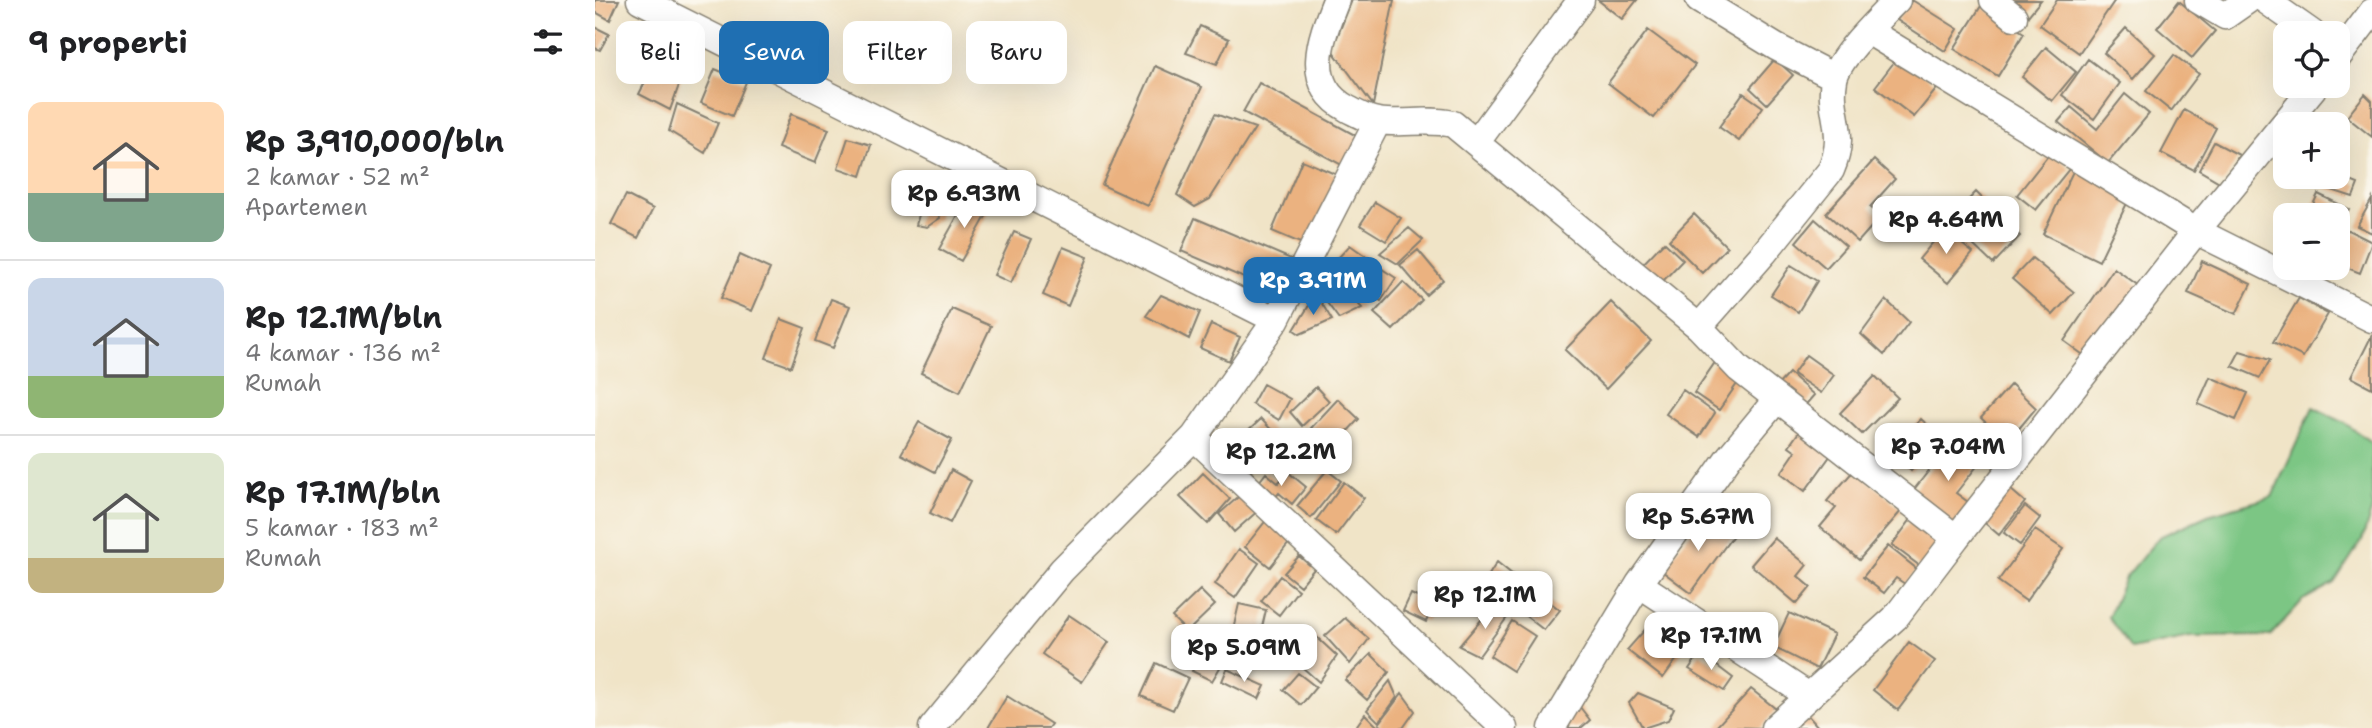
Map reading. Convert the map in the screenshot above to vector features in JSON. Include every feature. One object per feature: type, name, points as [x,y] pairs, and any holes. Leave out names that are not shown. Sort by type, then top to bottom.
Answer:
[{"type":"street","points":[[640,0],[1276,320]]},
{"type":"street","points":[[1336,0],[1322,34],[1318,58],[1320,76],[1327,90],[1342,105],[1378,121],[1442,121],[1453,124],[1699,327],[1731,361],[1777,399],[1956,538]]},
{"type":"street","points":[[1476,143],[1581,0]]},
{"type":"street","points":[[1699,0],[1776,47],[1834,77]]},
{"type":"street","points":[[1699,327],[1764,253],[1831,170],[1840,142],[1833,93],[1834,77],[1868,31],[1897,0]]},
{"type":"street","points":[[1993,0],[2014,17]]},
{"type":"street","points":[[2198,0],[2225,16],[2248,0]]},
{"type":"street","points":[[2265,0],[2295,21]]},
{"type":"street","points":[[2350,40],[2372,12]]},
{"type":"street","points":[[1868,31],[2196,231],[2372,319]]},
{"type":"street","points":[[1774,728],[1895,618],[2196,231],[2305,98]]},
{"type":"street","points":[[932,728],[1062,570],[1194,437],[1276,320],[1378,121]]},
{"type":"street","points":[[1552,728],[1639,584],[1729,457],[1777,399]]},
{"type":"street","points":[[1194,437],[1504,728]]},
{"type":"street","points":[[1639,584],[1809,696]]},
{"type":"green space","points":[[2313,407],[2345,423],[2372,443],[2372,509],[2362,540],[2334,583],[2303,600],[2270,636],[2190,637],[2131,649],[2108,617],[2125,578],[2159,537],[2208,515],[2272,497]]},
{"type":"building","points":[[595,0],[619,0],[610,20],[595,12]]},
{"type":"building","points":[[1352,0],[1394,0],[1373,105],[1332,50]]},
{"type":"building","points":[[1598,0],[1637,0],[1622,19]]},
{"type":"building","points":[[1912,0],[1958,29],[1945,51],[1897,20]]},
{"type":"building","points":[[2008,0],[2041,0],[2028,16]]},
{"type":"building","points":[[2057,0],[2115,0],[2079,53],[2040,25]]},
{"type":"building","points":[[2179,1],[2215,31],[2192,58],[2157,28]]},
{"type":"building","points":[[1981,6],[2024,33],[1998,76],[1954,49]]},
{"type":"building","points":[[1200,26],[1229,39],[1217,64],[1186,53]]},
{"type":"building","points":[[595,27],[609,34],[600,50],[595,48]]},
{"type":"building","points":[[2126,28],[2155,54],[2133,79],[2104,53]]},
{"type":"building","points":[[1648,30],[1695,65],[1654,118],[1608,83]]},
{"type":"building","points":[[2046,47],[2076,72],[2052,101],[2022,77]]},
{"type":"building","points":[[2174,55],[2199,74],[2171,111],[2146,91]]},
{"type":"building","points":[[1898,57],[1939,86],[1914,117],[1875,87]]},
{"type":"building","points":[[1775,59],[1793,75],[1767,104],[1750,88]]},
{"type":"building","points":[[2088,59],[2120,83],[2094,119],[2062,95]]},
{"type":"building","points":[[1155,66],[1202,87],[1148,206],[1102,185]]},
{"type":"building","points":[[715,69],[719,71],[719,84],[745,84],[732,116],[701,103]]},
{"type":"building","points":[[1259,83],[1364,140],[1349,169],[1243,112]]},
{"type":"building","points":[[644,84],[679,84],[670,110],[639,94]]},
{"type":"building","points":[[1743,93],[1763,107],[1739,141],[1719,127]]},
{"type":"building","points":[[2125,94],[2149,114],[2108,163],[2058,122],[2071,107],[2097,129]]},
{"type":"building","points":[[2365,94],[2372,101],[2372,137],[2350,119],[2350,113]]},
{"type":"building","points":[[677,104],[718,123],[705,153],[669,131]]},
{"type":"building","points":[[2184,110],[2216,128],[2194,170],[2161,153]]},
{"type":"building","points":[[791,114],[829,129],[815,163],[778,148]]},
{"type":"building","points":[[1215,114],[1255,128],[1210,199],[1195,207],[1177,195]]},
{"type":"building","points":[[848,138],[871,145],[861,176],[838,168]]},
{"type":"building","points":[[2214,142],[2239,155],[2223,184],[2199,170]]},
{"type":"building","points":[[2051,152],[2070,168],[2036,210],[2017,195]]},
{"type":"building","points":[[1302,160],[1342,177],[1312,248],[1272,231]]},
{"type":"building","points":[[1874,160],[1895,179],[1870,207],[1881,216],[1858,242],[1826,213]]},
{"type":"building","points":[[2075,167],[2131,195],[2099,261],[2043,234]]},
{"type":"building","points":[[2350,181],[2358,184],[2353,197],[2328,189],[2350,189]]},
{"type":"building","points":[[1976,192],[2020,236],[1993,264],[1948,221]]},
{"type":"building","points":[[2318,194],[2337,203],[2314,203]]},
{"type":"building","points":[[626,195],[653,209],[638,238],[611,224]]},
{"type":"building","points":[[967,199],[989,211],[961,261],[939,249]]},
{"type":"building","points":[[2372,199],[2372,233],[2357,226]]},
{"type":"building","points":[[923,201],[935,206],[940,218],[927,227],[916,225]]},
{"type":"building","points":[[1375,202],[1401,218],[1386,241],[1360,225]]},
{"type":"building","points":[[1694,214],[1727,247],[1702,273],[1669,240]]},
{"type":"building","points":[[1195,218],[1298,262],[1284,295],[1181,251]]},
{"type":"building","points":[[1815,219],[1846,246],[1826,268],[1796,242]]},
{"type":"building","points":[[1409,228],[1423,240],[1398,264],[1380,253]]},
{"type":"building","points":[[1944,229],[1973,253],[1948,283],[1919,259]]},
{"type":"building","points":[[2350,231],[2372,242],[2360,273],[2350,269]]},
{"type":"building","points":[[1014,232],[1031,239],[1011,283],[994,275]]},
{"type":"building","points":[[1664,242],[1683,260],[1659,285],[1640,267]]},
{"type":"building","points":[[1350,245],[1371,260],[1350,287],[1327,270]]},
{"type":"building","points":[[1063,247],[1088,257],[1068,306],[1043,295]]},
{"type":"building","points":[[1418,250],[1443,280],[1426,295],[1400,265]]},
{"type":"building","points":[[740,255],[770,269],[752,311],[721,298]]},
{"type":"building","points":[[2032,258],[2074,292],[2053,315],[2012,279]]},
{"type":"building","points":[[2202,261],[2251,284],[2236,314],[2188,293]]},
{"type":"building","points":[[1376,265],[1396,278],[1381,301],[1361,288]]},
{"type":"building","points":[[1791,265],[1817,281],[1798,312],[1771,295]]},
{"type":"building","points":[[2114,268],[2139,286],[2089,359],[2064,341]]},
{"type":"building","points":[[1333,276],[1362,308],[1339,319],[1319,292]]},
{"type":"building","points":[[1403,282],[1422,300],[1393,330],[1374,313]]},
{"type":"building","points":[[1316,294],[1332,320],[1300,334],[1294,330]]},
{"type":"building","points":[[1161,295],[1200,312],[1189,339],[1146,316]]},
{"type":"building","points":[[2299,298],[2328,314],[2303,357],[2273,342]]},
{"type":"building","points":[[831,299],[850,306],[833,348],[815,341]]},
{"type":"building","points":[[1886,300],[1909,322],[1884,355],[1861,334]]},
{"type":"building","points":[[1611,302],[1651,341],[1606,389],[1565,350]]},
{"type":"building","points":[[952,309],[991,326],[960,392],[921,373]]},
{"type":"building","points":[[781,319],[805,328],[791,367],[766,358]]},
{"type":"building","points":[[1211,324],[1240,337],[1229,361],[1200,348]]},
{"type":"building","points":[[2372,335],[2372,388],[2351,377]]},
{"type":"building","points":[[2240,351],[2270,360],[2260,378],[2232,366]]},
{"type":"building","points":[[1806,355],[1834,375],[1821,393],[1793,374]]},
{"type":"building","points":[[1716,361],[1741,378],[1719,410],[1694,393]]},
{"type":"building","points":[[1789,373],[1814,395],[1801,410],[1776,387]]},
{"type":"building","points":[[1875,376],[1898,398],[1862,434],[1840,413]]},
{"type":"building","points":[[2210,377],[2248,393],[2236,420],[2198,404]]},
{"type":"building","points":[[1263,384],[1290,399],[1279,420],[1252,404]]},
{"type":"building","points":[[2011,384],[2036,408],[2007,443],[1981,418]]},
{"type":"building","points":[[1316,387],[1329,401],[1302,426],[1290,412]]},
{"type":"building","points":[[1683,390],[1715,413],[1699,437],[1666,414]]},
{"type":"building","points":[[1338,399],[1359,419],[1332,448],[1311,428]]},
{"type":"building","points":[[1261,419],[1282,441],[1252,470],[1240,458],[1254,444],[1245,434]]},
{"type":"building","points":[[1921,419],[1940,436],[1911,471],[1892,452]]},
{"type":"building","points":[[919,422],[952,440],[935,472],[901,454]]},
{"type":"building","points":[[1801,429],[1833,452],[1805,491],[1781,473],[1796,451],[1789,446]]},
{"type":"building","points":[[1310,439],[1332,454],[1324,466],[1302,451]]},
{"type":"building","points":[[1953,440],[1981,461],[1956,493],[1972,505],[1954,526],[1912,492]]},
{"type":"building","points":[[1855,469],[1902,510],[1859,560],[1820,527],[1836,508],[1827,501]]},
{"type":"building","points":[[951,470],[971,481],[950,523],[930,513]]},
{"type":"building","points":[[1327,470],[1341,481],[1311,518],[1297,506]]},
{"type":"building","points":[[1288,472],[1306,487],[1292,504],[1279,493],[1272,501],[1255,487],[1266,473],[1278,483]]},
{"type":"building","points":[[1203,473],[1230,499],[1208,524],[1180,497]]},
{"type":"building","points":[[1344,482],[1364,498],[1336,535],[1316,520]]},
{"type":"building","points":[[2003,483],[2025,502],[1999,535],[1978,517]]},
{"type":"building","points":[[1245,491],[1260,509],[1234,532],[1219,514]]},
{"type":"building","points":[[2025,506],[2040,518],[2020,545],[2004,533]]},
{"type":"building","points":[[1705,513],[1734,534],[1691,593],[1662,571]]},
{"type":"building","points":[[1268,518],[1293,538],[1270,567],[1245,547]]},
{"type":"building","points":[[1912,518],[1945,542],[1924,569],[1892,545]]},
{"type":"building","points":[[2035,530],[2063,549],[2026,601],[1998,581]]},
{"type":"building","points":[[1774,538],[1807,565],[1798,576],[1811,587],[1797,604],[1751,565]]},
{"type":"building","points":[[1888,546],[1917,569],[1905,584],[1896,578],[1884,593],[1863,577]]},
{"type":"building","points":[[1239,549],[1259,563],[1235,598],[1215,584]]},
{"type":"building","points":[[1299,556],[1314,569],[1300,586],[1284,573]]},
{"type":"building","points":[[1497,562],[1518,579],[1500,603],[1482,586]]},
{"type":"building","points":[[1280,576],[1298,590],[1279,615],[1261,601]]},
{"type":"building","points":[[1200,590],[1215,605],[1187,632],[1172,617]]},
{"type":"building","points":[[1534,590],[1560,610],[1544,630],[1518,610]]},
{"type":"building","points":[[1411,594],[1434,605],[1426,622],[1403,611]]},
{"type":"building","points":[[1239,604],[1266,610],[1259,640],[1232,634]]},
{"type":"building","points":[[1494,605],[1511,612],[1479,656],[1459,646]]},
{"type":"building","points":[[1789,613],[1834,634],[1817,669],[1773,647]]},
{"type":"building","points":[[1069,615],[1109,642],[1082,682],[1042,654]]},
{"type":"building","points":[[1656,617],[1690,641],[1663,678],[1627,650]]},
{"type":"building","points":[[1345,618],[1369,639],[1350,664],[1325,636]]},
{"type":"building","points":[[1512,621],[1535,636],[1513,671],[1490,656]]},
{"type":"building","points":[[1308,629],[1337,656],[1319,682],[1285,652]]},
{"type":"building","points":[[1204,642],[1228,654],[1212,681],[1192,671]]},
{"type":"building","points":[[1909,642],[1935,661],[1898,710],[1873,690]]},
{"type":"building","points":[[1250,646],[1271,655],[1265,668],[1245,660]]},
{"type":"building","points":[[1700,653],[1733,678],[1724,691],[1689,669]]},
{"type":"building","points":[[1371,654],[1389,672],[1367,700],[1345,680]]},
{"type":"building","points":[[1156,663],[1188,678],[1173,710],[1141,696]]},
{"type":"building","points":[[1227,669],[1265,686],[1259,699],[1222,681]]},
{"type":"building","points":[[1298,673],[1316,687],[1301,705],[1283,690]]},
{"type":"building","points":[[1390,681],[1397,697],[1379,722],[1367,710]]},
{"type":"building","points":[[1751,689],[1776,709],[1761,728],[1716,727]]},
{"type":"building","points":[[1402,693],[1415,711],[1403,728],[1384,728],[1379,724]]},
{"type":"building","points":[[1638,693],[1674,708],[1668,720],[1643,728],[1629,703]]},
{"type":"building","points":[[1007,696],[1051,724],[1048,728],[988,728]]},
{"type":"building","points":[[1576,702],[1590,720],[1581,728],[1556,728]]},
{"type":"building","points":[[1804,711],[1819,728],[1786,728]]},
{"type":"building","points":[[1365,714],[1379,728],[1355,728]]}]
